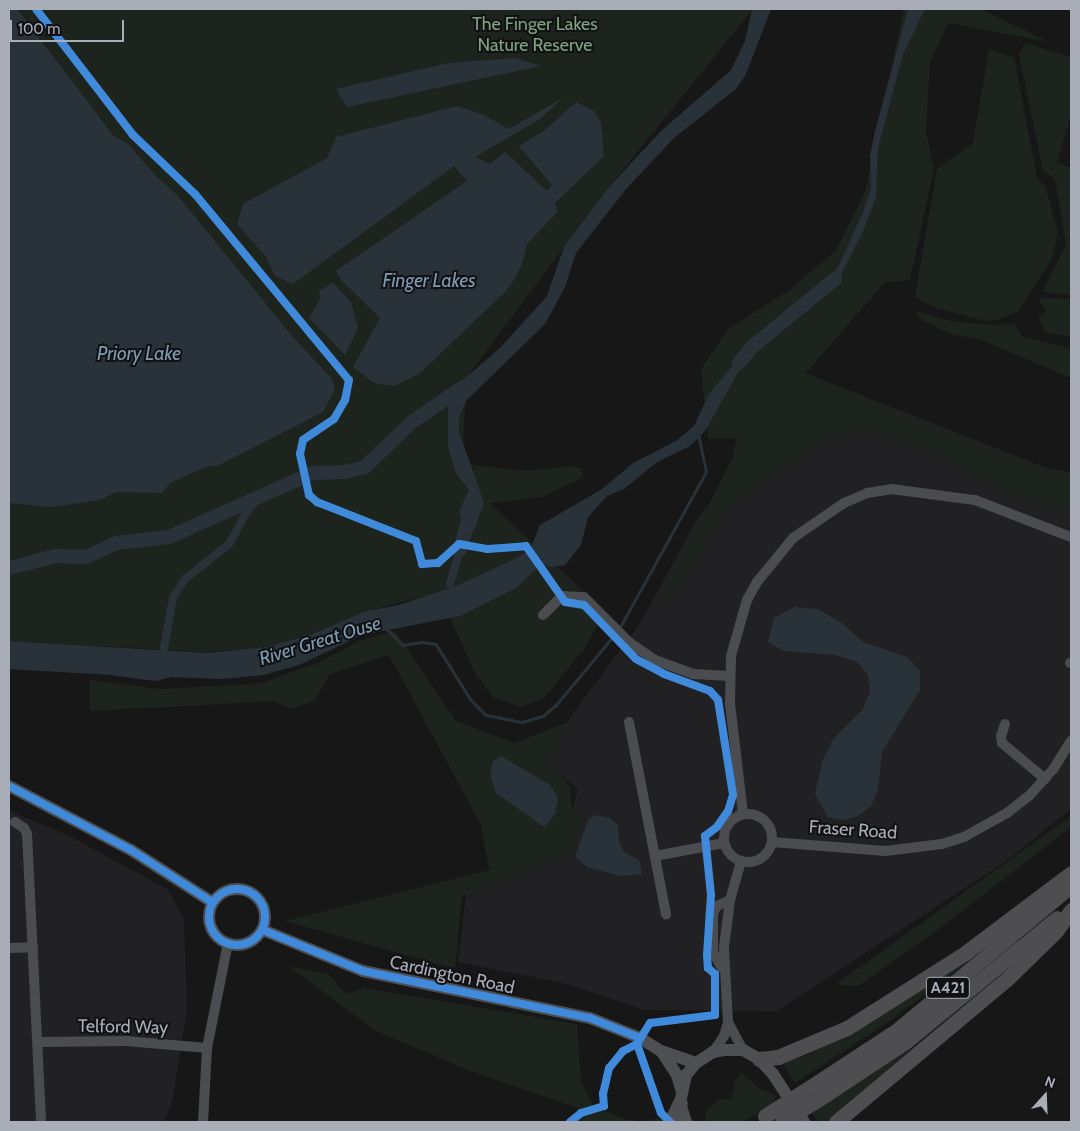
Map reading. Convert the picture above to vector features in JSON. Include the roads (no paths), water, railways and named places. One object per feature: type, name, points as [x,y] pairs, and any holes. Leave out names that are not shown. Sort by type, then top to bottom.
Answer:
[{"type":"highway","points":[[759,1059],[778,1057],[848,1028],[965,953],[1071,873]]},
{"type":"highway","name":"A421","points":[[760,1119],[896,1032],[1071,886]]},
{"type":"highway","name":"A421","points":[[782,1122],[825,1096],[912,1036],[1071,906]]},
{"type":"highway","points":[[836,1122],[1006,980],[1056,931],[1071,910]]},
{"type":"highway","points":[[671,1122],[680,1096]]},
{"type":"main road","points":[[9,786],[131,850],[212,902]]},
{"type":"main road","points":[[235,888],[248,890],[260,899],[265,909],[263,930],[248,943],[228,943],[211,929],[208,915],[212,902],[222,892],[235,888]]},
{"type":"main road","name":"Cardington Road","points":[[263,930],[323,957],[363,971],[590,1018],[632,1034],[661,1051],[696,1063]]},
{"type":"main road","points":[[680,1096],[696,1063],[713,1052],[743,1050],[759,1059],[773,1074],[804,1122]]},
{"type":"main road","name":"Cardington Road","points":[[661,1051],[671,1063],[686,1122]]},
{"type":"street","points":[[743,814],[729,676],[737,629],[747,600],[757,582],[793,538],[817,519],[867,493],[891,489],[975,500],[1071,536]]},
{"type":"street","points":[[543,614],[560,597],[575,595],[584,597],[630,644],[671,668],[693,674],[729,676]]},
{"type":"street","points":[[629,722],[666,914]]},
{"type":"street","points":[[1005,724],[1001,736],[1002,743],[1045,779]]},
{"type":"street","name":"Fraser Road","points":[[772,842],[886,851],[942,844],[981,829],[1008,813],[1045,779],[1071,741]]},
{"type":"street","points":[[743,814],[762,819],[768,825],[772,842],[763,857],[750,862],[732,857],[724,843],[728,824],[743,814]]},
{"type":"street","points":[[15,822],[24,828],[27,834],[41,1122]]},
{"type":"street","points":[[655,856],[724,843]]},
{"type":"street","points":[[741,861],[730,900],[717,906],[713,913],[713,952],[722,969],[728,1022],[743,1050]]},
{"type":"street","points":[[204,1120],[207,1048],[228,943]]},
{"type":"street","points":[[9,948],[33,947]]},
{"type":"street","points":[[713,1052],[724,1036],[728,1022]]},
{"type":"street","name":"Telford Way","points":[[38,1042],[126,1041],[207,1048]]},
{"type":"water","name":"Priory Lake","points":[[9,9],[17,9],[113,135],[128,144],[155,175],[178,196],[293,337],[332,379],[335,389],[323,412],[219,465],[206,467],[170,483],[162,493],[117,492],[99,500],[52,507],[9,503]]},
{"type":"water","points":[[752,9],[771,9],[746,74],[736,89],[674,138],[627,188],[576,253],[565,287],[545,324],[466,401],[459,417],[459,432],[484,503],[474,530],[468,537],[462,536],[460,509],[469,490],[456,473],[448,446],[448,393],[501,347],[547,296],[564,247],[609,187],[661,131],[731,70],[745,41]]},
{"type":"water","points":[[908,9],[925,9],[903,54],[878,148],[876,197],[862,234],[836,284],[794,313],[822,289],[839,265],[863,212],[871,189],[870,156],[875,131]]},
{"type":"water","points":[[515,58],[541,66],[347,107],[336,89],[449,63]]},
{"type":"water","name":"Finger Lakes","points":[[563,98],[540,119],[475,157],[490,164],[505,152],[547,191],[552,185],[519,146],[544,131],[576,102],[594,111],[601,123],[604,156],[555,203],[557,212],[527,244],[521,267],[508,289],[419,374],[394,386],[374,383],[353,367],[380,318],[341,280],[336,271],[467,181],[454,166],[293,284],[275,276],[266,257],[237,224],[243,204],[327,158],[336,137],[457,106],[484,115],[509,129]]},
{"type":"water","name":"Finger Lakes","points":[[333,283],[351,302],[358,328],[345,355],[309,318],[320,299],[319,291]]},
{"type":"water","points":[[753,346],[705,431],[690,446],[657,462],[624,489],[607,496],[588,517],[581,545],[565,565],[552,567],[541,564],[516,588],[460,616],[362,635],[299,665],[263,675],[222,679],[171,677],[156,681],[110,675],[9,669],[9,641],[207,653],[266,647],[310,635],[366,611],[399,605],[456,586],[519,557],[531,548],[540,525],[602,489],[633,463],[676,441],[694,426],[708,396],[735,362]]},
{"type":"water","points":[[794,607],[818,609],[842,623],[863,642],[907,657],[920,671],[920,690],[882,752],[878,789],[871,806],[858,816],[844,820],[828,817],[815,794],[823,759],[834,738],[862,710],[870,692],[868,675],[857,662],[835,655],[784,651],[768,642],[774,618]]},
{"type":"water","points":[[501,756],[550,785],[558,798],[555,814],[544,827],[496,793],[490,775],[493,761]]},
{"type":"water","points":[[595,815],[610,818],[618,825],[619,841],[624,852],[639,860],[642,874],[621,876],[587,867],[575,856],[589,819]]},
{"type":"waterway","name":"River Great Ouse","points":[[739,363],[752,347],[835,279]]},
{"type":"waterway","points":[[9,568],[56,556],[86,557],[116,543],[169,537],[313,473],[345,472],[365,467],[412,422],[463,387]]},
{"type":"waterway","points":[[619,629],[706,472],[698,435]]},
{"type":"waterway","points":[[162,659],[173,598],[185,579],[229,544],[246,513],[261,495]]},
{"type":"waterway","points":[[460,550],[468,520]]},
{"type":"waterway","points":[[450,584],[460,550]]},
{"type":"waterway","points":[[387,629],[403,645],[422,642],[436,644],[471,700],[486,715],[522,722],[543,716],[556,705],[616,633]]},
{"type":"park label","name":"The Finger Lakes Nature Reserve","points":[[535,35]]}]
